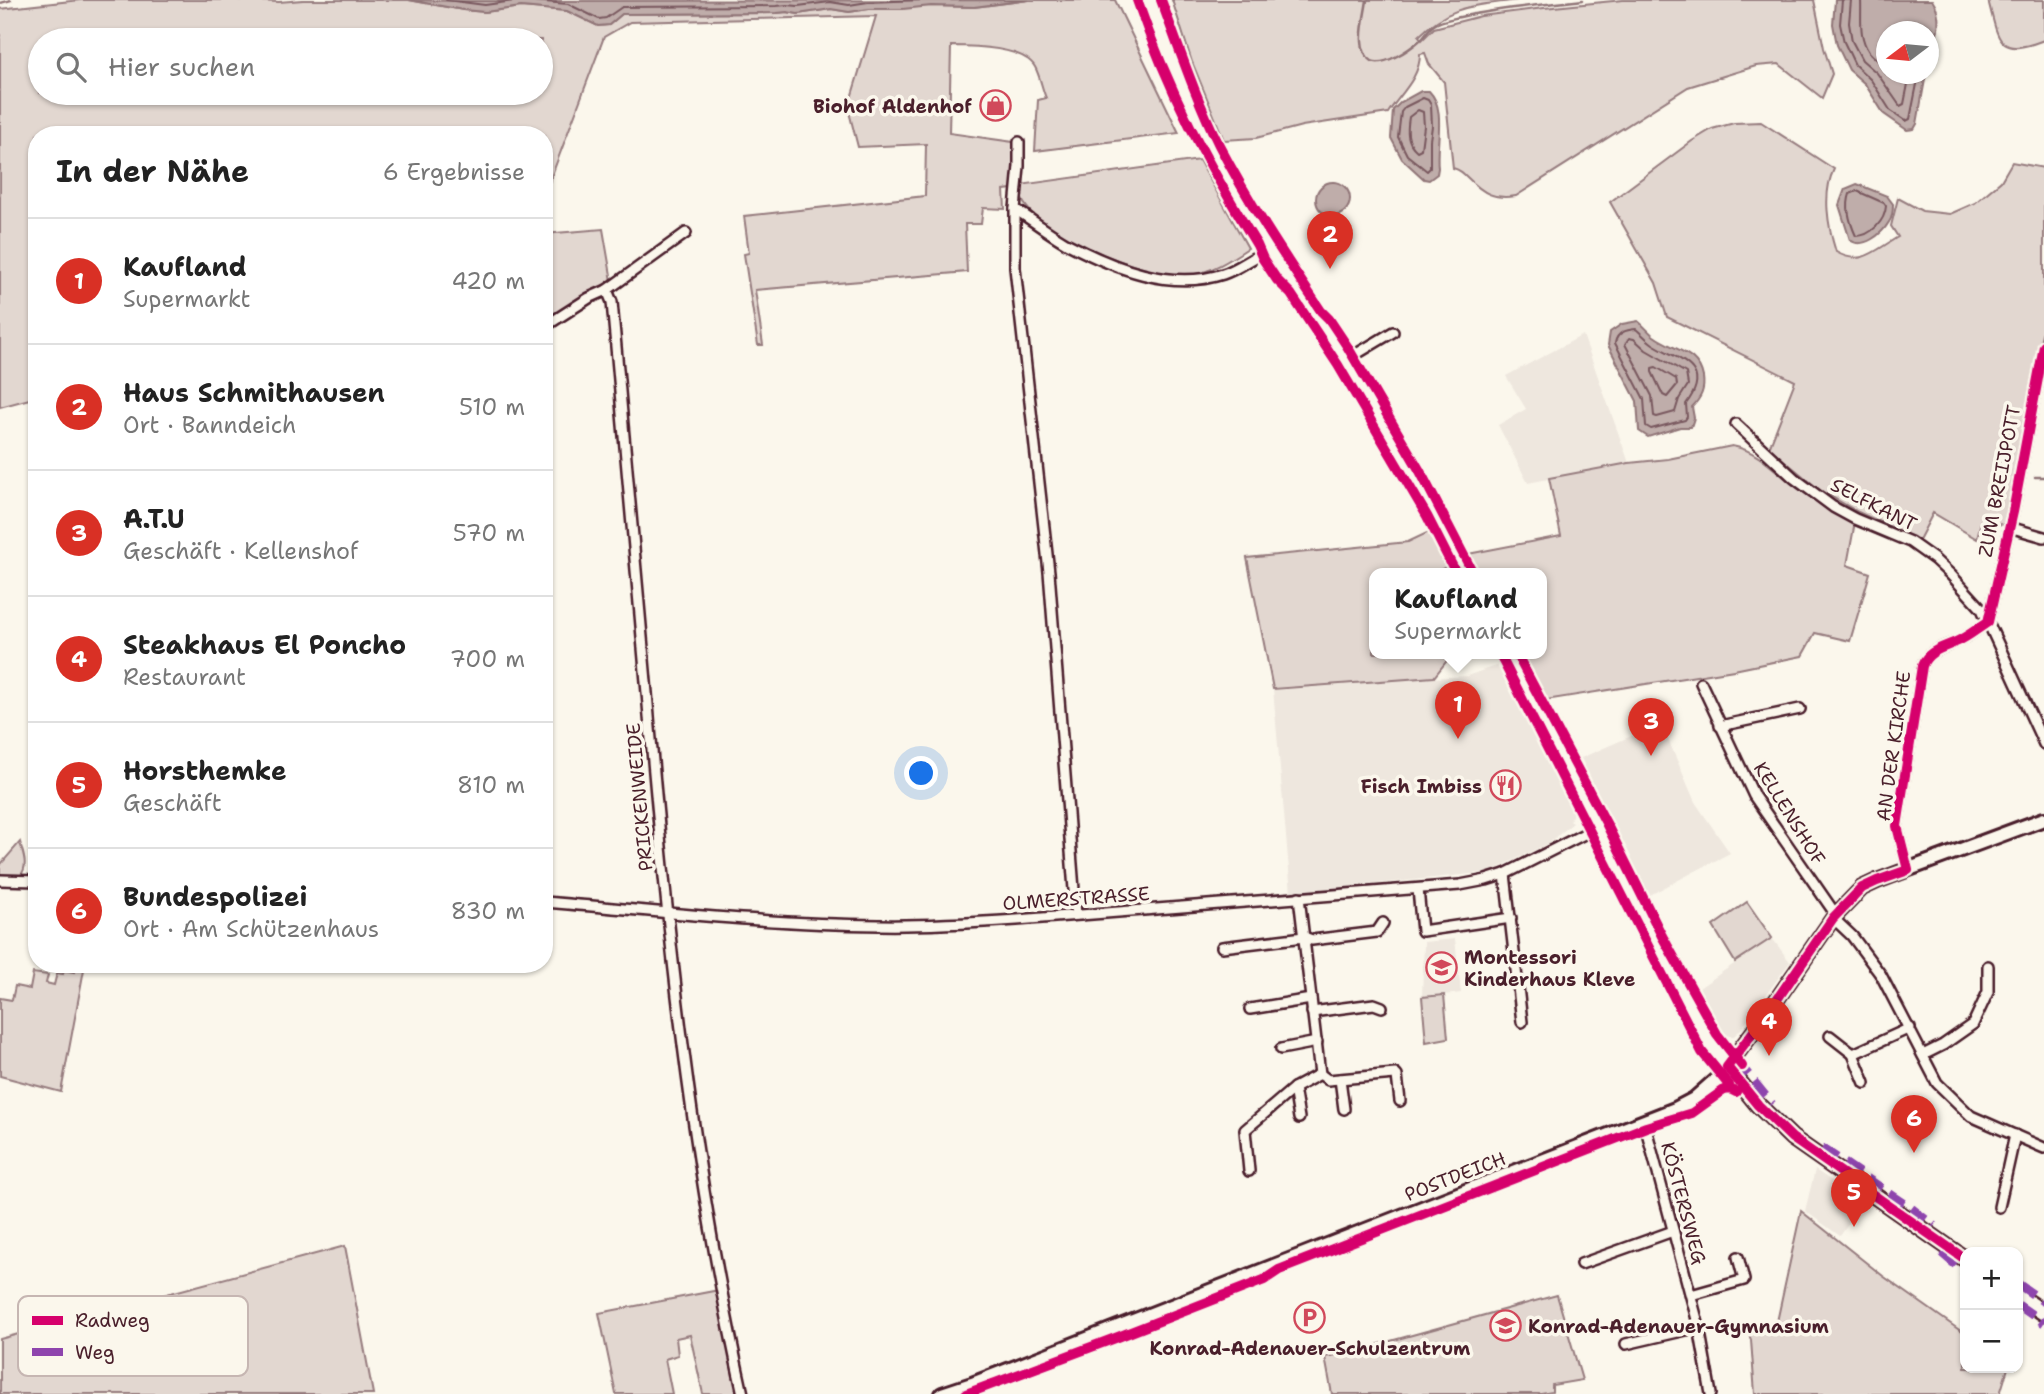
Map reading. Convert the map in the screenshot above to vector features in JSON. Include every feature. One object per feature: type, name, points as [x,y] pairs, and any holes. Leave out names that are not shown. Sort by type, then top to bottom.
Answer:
[{"type":"main road","points":[[1147,0],[1194,114],[1223,172],[1341,362],[1381,418],[1462,568]]},
{"type":"main road","points":[[1510,659],[1598,827],[1670,975],[1727,1068],[1758,1105],[1792,1138],[1960,1256]]},
{"type":"main road","points":[[1908,870],[2044,819]]},
{"type":"main road","name":"POSTDEICH","points":[[942,1394],[974,1389],[1675,1109],[1694,1099],[1727,1068],[1835,916],[1862,888],[1908,870]]},
{"type":"main road","points":[[1715,1051],[1729,1051],[1743,1046]]},
{"type":"main road","points":[[2023,1298],[2044,1313]]},
{"type":"street","points":[[1019,142],[1014,209],[1015,268],[1049,572],[1076,915]]},
{"type":"street","points":[[1014,209],[1067,243],[1112,264],[1164,279],[1195,280],[1225,274],[1270,249]]},
{"type":"street","points":[[553,321],[607,290],[686,233]]},
{"type":"street","name":"PRICKENWEIDE","points":[[607,290],[612,302],[656,803],[681,1036],[698,1163],[743,1394]]},
{"type":"street","points":[[1341,362],[1393,332]]},
{"type":"street","name":"ZUM BREIJPOTT","points":[[1988,622],[2044,346]]},
{"type":"street","name":"SELFKANT","points":[[1735,424],[1794,478],[1833,507],[1910,542],[1934,559],[1982,609],[1988,622]]},
{"type":"street","points":[[2009,527],[2044,537]]},
{"type":"street","points":[[1988,622],[2044,744]]},
{"type":"street","name":"AN DER KIRCHE","points":[[1908,870],[1897,826],[1922,667],[1925,658],[1934,651],[1960,640],[1988,622]]},
{"type":"street","name":"KELLENSHOF","points":[[1701,683],[1754,796],[1835,916],[1881,975],[1937,1083],[1971,1116],[2044,1148]]},
{"type":"street","points":[[1720,726],[1800,709]]},
{"type":"street","name":"OLMERSTRASSE","points":[[553,903],[878,925],[951,924],[1076,915],[1460,885],[1505,874],[1598,827]]},
{"type":"street","points":[[1505,874],[1522,1022]]},
{"type":"street","points":[[0,880],[28,881]]},
{"type":"street","points":[[1418,889],[1422,931],[1511,918]]},
{"type":"street","points":[[1299,897],[1320,1074],[1328,1080],[1395,1074],[1400,1101]]},
{"type":"street","points":[[1222,947],[1377,932],[1383,923]]},
{"type":"street","points":[[1923,1055],[1973,1024],[1988,992],[1988,966]]},
{"type":"street","points":[[1250,1009],[1311,999]]},
{"type":"street","points":[[1312,1012],[1374,1004],[1382,1007]]},
{"type":"street","points":[[1853,1054],[1910,1028]]},
{"type":"street","points":[[1830,1036],[1853,1054],[1865,1083]]},
{"type":"street","points":[[1281,1049],[1317,1042]]},
{"type":"street","points":[[1249,1171],[1245,1130],[1294,1088],[1320,1074]]},
{"type":"street","points":[[1340,1079],[1344,1109]]},
{"type":"street","points":[[1294,1088],[1299,1118]]},
{"type":"street","name":"KÖSTERSWEG","points":[[1644,1121],[1699,1327],[1711,1394]]},
{"type":"street","points":[[1998,1207],[2015,1135]]},
{"type":"street","points":[[1581,1264],[1673,1231]]},
{"type":"street","name":"KÖSTERSWEG","points":[[1691,1295],[1744,1280],[1738,1257]]},
{"type":"street","points":[[1626,1343],[1699,1327]]},
{"type":"shaded area","points":[[80,0],[409,0],[485,12],[521,7],[567,11],[598,26],[609,25],[622,14],[798,14],[831,9],[849,12],[931,6],[974,7],[1029,0],[1115,0],[1179,133],[1035,151],[1038,100],[1046,98],[1035,67],[1029,60],[1009,52],[984,47],[951,46],[949,133],[1013,142],[1015,163],[1012,189],[1004,190],[1005,209],[983,208],[981,224],[965,224],[967,272],[755,290],[763,345],[758,345],[744,254],[749,253],[744,216],[925,196],[926,144],[858,147],[848,108],[876,16],[630,22],[604,37],[553,172],[553,126],[28,126],[28,399],[0,407],[0,9]]},
{"type":"shaded area","points":[[1172,0],[1518,0],[1453,12],[1419,36],[1422,40],[1434,28],[1481,16],[1544,8],[1623,0],[1814,0],[1832,74],[1822,98],[1779,64],[1756,66],[1688,87],[1516,196],[1501,197],[1484,191],[1453,168],[1444,82],[1429,64],[1425,53],[1420,54],[1417,71],[1388,113],[1302,126],[1256,138],[1224,140],[1192,62]]},
{"type":"shaded area","points":[[1988,0],[2044,0],[2044,40],[2017,47],[2002,42]]},
{"type":"shaded area","points":[[1761,122],[1834,169],[1827,199],[1831,232],[1836,252],[1853,258],[1868,255],[1898,237],[1891,226],[1898,198],[1922,211],[1950,214],[1975,203],[2001,181],[2012,162],[2044,168],[2044,323],[2005,525],[1981,521],[1977,539],[1933,513],[1919,540],[1858,512],[1820,490],[1769,448],[1795,381],[1667,317],[1656,283],[1610,202],[1712,129],[1734,123]]},
{"type":"shaded area","points":[[1199,160],[1248,248],[1220,265],[1190,275],[1173,275],[1123,262],[1069,239],[1046,225],[1029,210],[1021,195],[1020,185]]},
{"type":"shaded area","points":[[603,229],[612,281],[553,318],[553,233]]},
{"type":"shaded area","points":[[1583,335],[1629,463],[1528,483],[1498,425],[1526,409],[1506,376]]},
{"type":"shaded area","points":[[1732,446],[1741,448],[1759,457],[1818,502],[1855,522],[1847,565],[1870,573],[1850,641],[1815,633],[1802,656],[1734,670],[1546,700],[1524,659],[1547,659],[1547,568],[1475,568],[1468,554],[1561,536],[1549,478],[1629,463],[1668,459]]},
{"type":"shaded area","points":[[1431,531],[1448,566],[1369,568],[1369,659],[1448,659],[1434,677],[1273,689],[1247,558],[1408,542]]},
{"type":"shaded area","points":[[1501,664],[1573,803],[1570,821],[1573,823],[1549,843],[1490,872],[1291,893],[1273,689],[1467,676]]},
{"type":"shaded area","points":[[1661,723],[1695,802],[1730,853],[1648,896],[1581,758]]},
{"type":"shaded area","points":[[20,842],[25,860],[23,872],[20,876],[0,878],[0,865]]},
{"type":"shaded area","points":[[1747,902],[1772,938],[1735,962],[1713,926]]},
{"type":"shaded area","points":[[1772,938],[1790,962],[1740,1030],[1734,1036],[1729,1036],[1723,1031],[1699,988]]},
{"type":"shaded area","name":"Montessori Kinderhaus Kleve","points":[[1455,939],[1461,993],[1444,995],[1448,1038],[1426,1042],[1422,997],[1424,942]]},
{"type":"shaded area","points":[[33,973],[48,975],[46,983],[54,985],[57,973],[83,973],[61,1092],[0,1076],[0,998],[12,1000],[15,986],[30,989]]},
{"type":"shaded area","points":[[1444,995],[1448,1038],[1426,1042],[1422,997]]},
{"type":"shaded area","points":[[1815,1170],[1864,1202],[1840,1236],[1805,1211]]},
{"type":"shaded area","points":[[1801,1211],[1883,1276],[1960,1330],[1960,1373],[2006,1373],[2000,1394],[1755,1394],[1751,1340],[1746,1326],[1775,1331]]},
{"type":"shaded area","points":[[345,1246],[373,1394],[0,1394],[0,1339],[18,1334],[18,1376],[248,1376],[248,1296],[160,1296]]},
{"type":"shaded area","points":[[719,1290],[740,1394],[703,1394],[690,1335],[676,1338],[678,1355],[665,1359],[672,1394],[616,1394],[599,1313]]},
{"type":"shaded area","name":"Konrad-Adenauer-Gymnasium","points":[[1557,1295],[1582,1380],[1552,1385],[1552,1392],[1541,1394],[1332,1394],[1325,1357]]},
{"type":"water","points":[[409,0],[1029,0],[974,7],[931,6],[849,12],[831,9],[798,14],[622,14],[609,25],[598,26],[567,11],[521,7],[485,12]]},
{"type":"water","points":[[1835,0],[1932,0],[1939,21],[1876,21],[1876,84],[1924,84],[1914,129],[1907,130],[1884,114],[1865,84],[1849,70],[1837,45],[1833,24]]},
{"type":"water","points":[[1421,91],[1429,91],[1434,98],[1439,117],[1438,168],[1437,174],[1429,180],[1424,179],[1402,159],[1391,138],[1393,110],[1401,102]]},
{"type":"water","points":[[1333,182],[1345,187],[1350,199],[1345,211],[1333,216],[1321,211],[1316,199],[1321,187]]},
{"type":"water","points":[[1857,184],[1887,196],[1893,204],[1892,216],[1886,227],[1877,236],[1861,243],[1850,240],[1839,205],[1845,189]]},
{"type":"water","points":[[1638,321],[1661,341],[1690,356],[1700,368],[1703,390],[1692,407],[1694,418],[1691,427],[1680,427],[1648,437],[1639,431],[1637,401],[1608,345],[1610,332],[1622,324]]},
{"type":"waterway","points":[[0,3],[11,0]]},
{"type":"waterway","points":[[1367,0],[1363,49],[1372,61],[1377,62],[1383,62],[1403,52],[1443,21],[1490,11],[1583,0]]},
{"type":"waterway","points":[[2035,477],[2044,477]]},
{"type":"marked path","points":[[1737,1061],[1772,1104]]},
{"type":"marked path","points":[[1822,1148],[1934,1226]]},
{"type":"marked path","points":[[1942,1253],[1960,1269]]},
{"type":"marked path","points":[[2023,1287],[2044,1302]]},
{"type":"marked path","points":[[2023,1308],[2044,1323]]},
{"type":"cycle path","points":[[1137,0],[1175,96],[1263,259],[1277,280],[1291,294],[1338,365],[1427,516],[1453,568]]},
{"type":"cycle path","points":[[1161,0],[1219,145],[1281,250],[1347,346],[1420,471],[1470,568]]},
{"type":"cycle path","points":[[1960,1256],[1792,1138],[1758,1105],[1727,1067],[1833,918],[1862,888],[1908,870],[1897,826],[1922,666],[1932,653],[1962,639],[1988,622],[2013,512],[2044,346]]},
{"type":"cycle path","points":[[1502,659],[1702,1052],[1729,1085]]},
{"type":"cycle path","points":[[1519,659],[1662,936],[1717,1034],[1742,1066]]},
{"type":"cycle path","points":[[966,1394],[1264,1280],[1279,1270],[1646,1127],[1692,1113],[1724,1090],[1736,1092]]},
{"type":"place","name":"Biohof Aldenhof","points":[[995,106]]},
{"type":"place","name":"Haus Schmithausen","points":[[1330,269]]},
{"type":"place","name":"Kaufland","points":[[1458,739]]},
{"type":"place","name":"A.T.U","points":[[1651,756]]},
{"type":"place","name":"Fisch Imbiss","points":[[1505,786]]},
{"type":"place","name":"Montessori Kinderhaus Kleve","points":[[1441,968]]},
{"type":"place","name":"Steakhaus El Poncho","points":[[1769,1056]]},
{"type":"place","name":"Bundespolizei","points":[[1914,1153]]},
{"type":"place","name":"Horsthemke","points":[[1854,1227]]},
{"type":"place","name":"Konrad-Adenauer-Schulzentrum","points":[[1310,1317]]},
{"type":"place","name":"Konrad-Adenauer-Gymnasium","points":[[1505,1326]]}]
